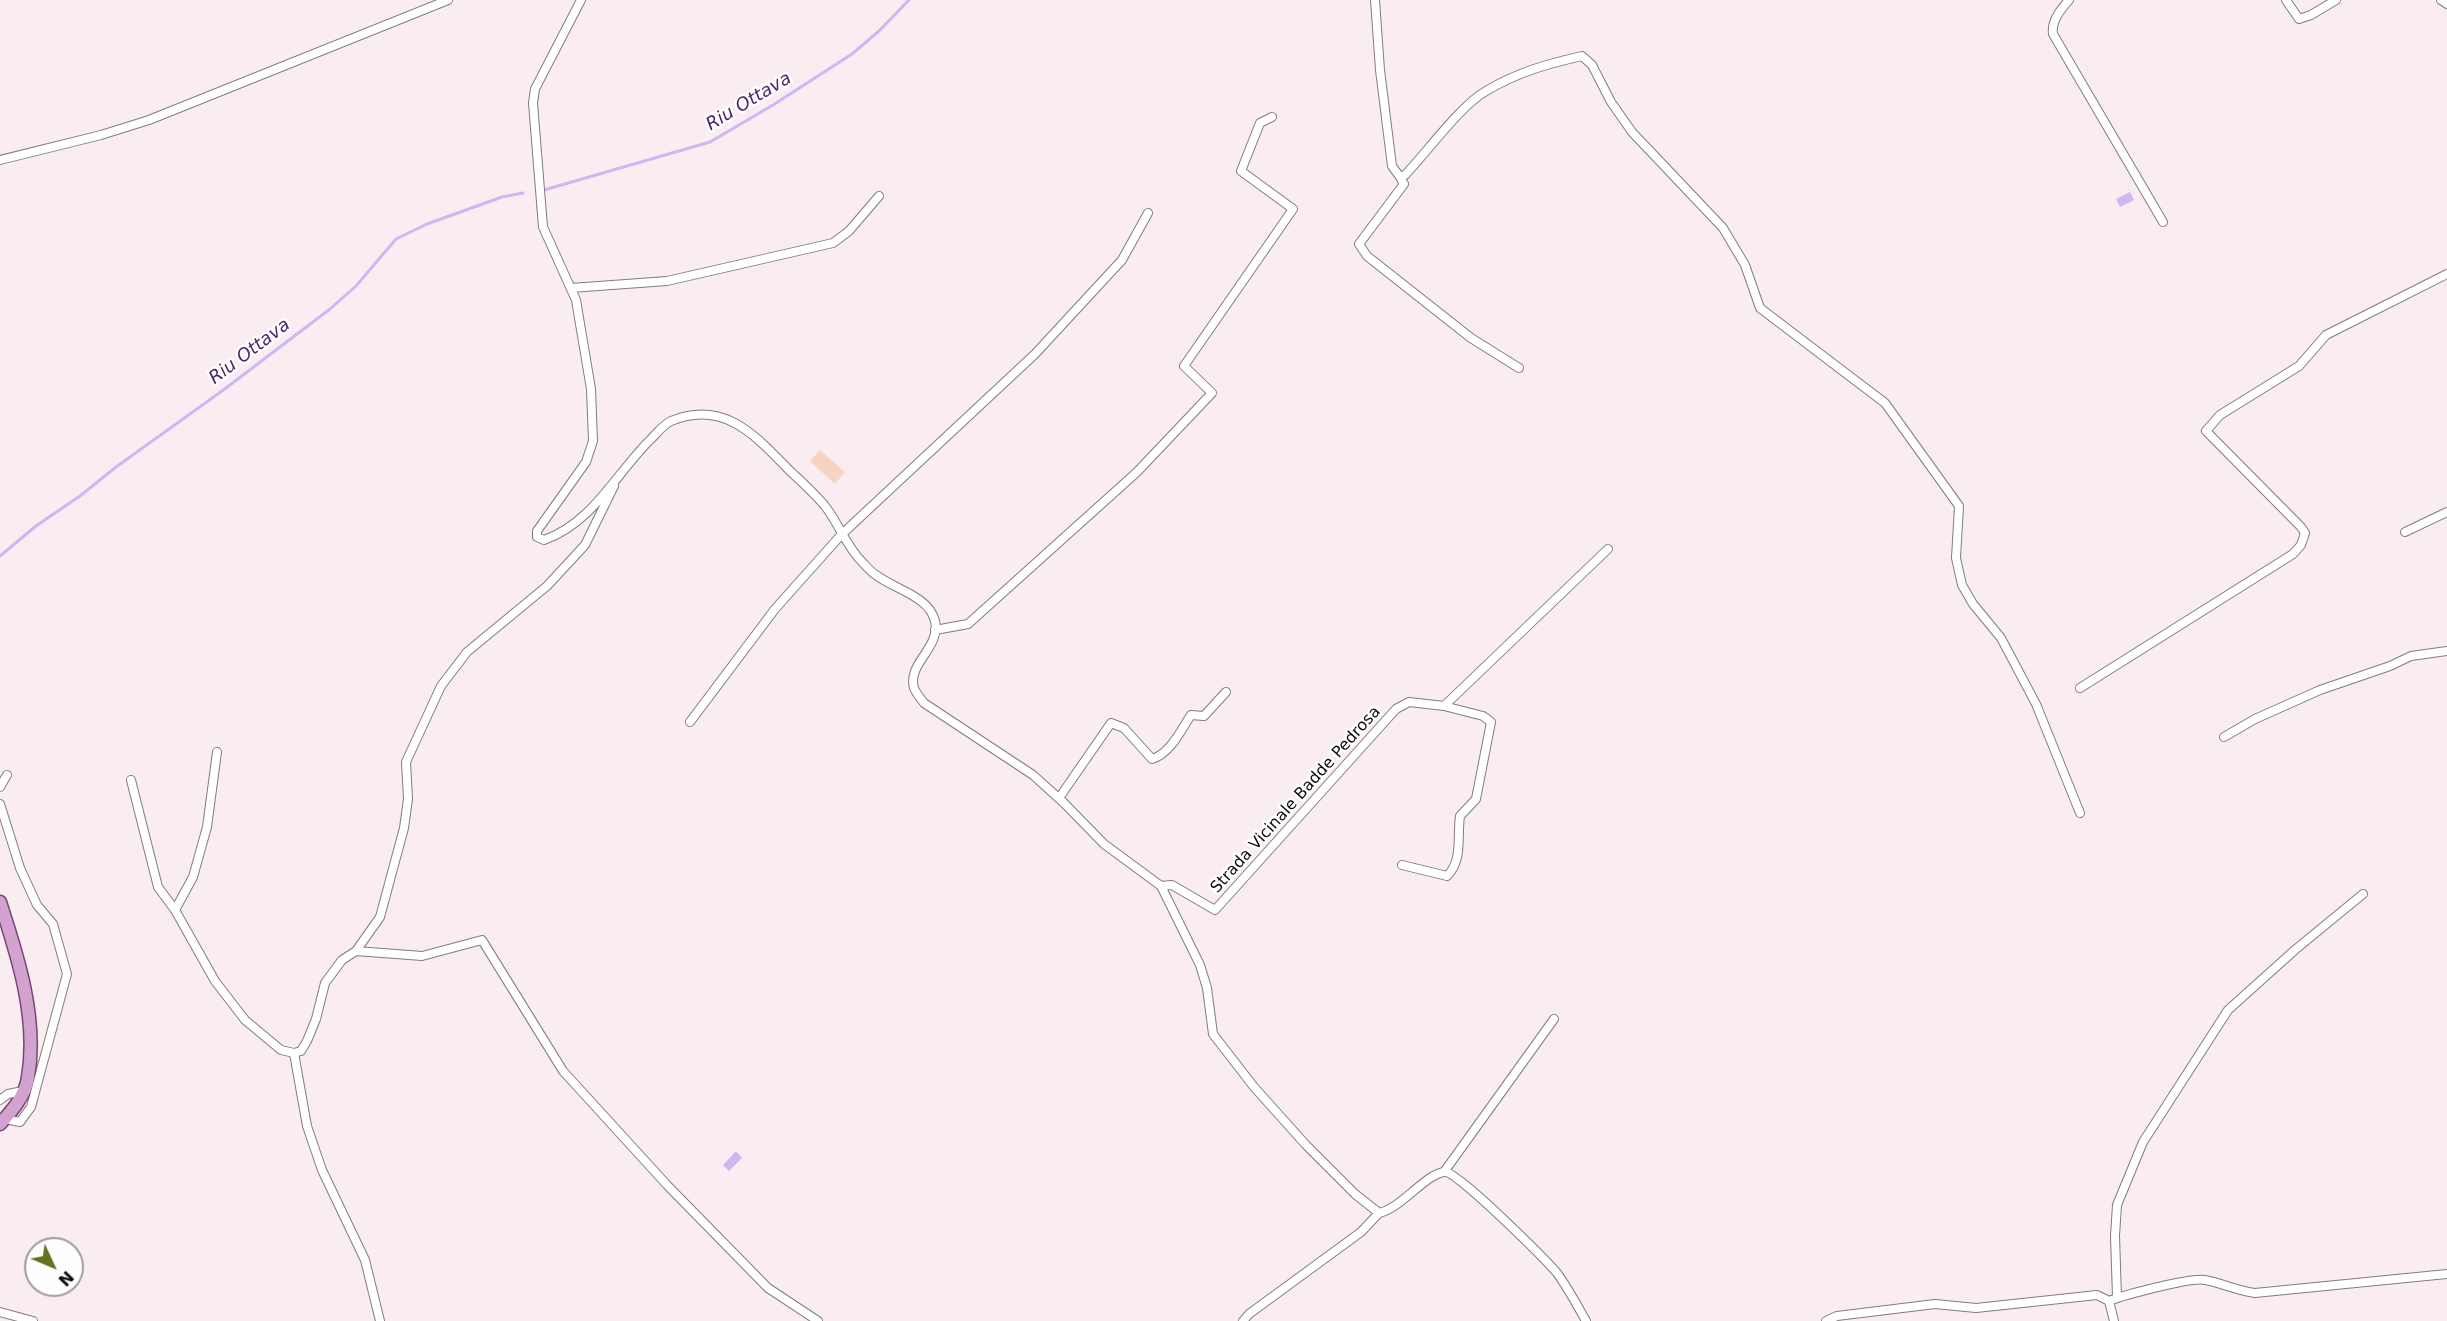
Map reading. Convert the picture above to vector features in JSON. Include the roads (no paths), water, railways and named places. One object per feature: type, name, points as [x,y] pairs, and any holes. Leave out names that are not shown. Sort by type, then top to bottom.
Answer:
[{"type":"main road","points":[[0,902],[12,940],[30,1020],[28,1079],[23,1091],[2,1121]]},
{"type":"street","points":[[0,160],[101,135],[149,120],[448,0]]},
{"type":"street","points":[[581,0],[535,89],[533,103],[543,227],[576,300],[591,389],[593,441],[586,462],[537,531],[537,537],[544,540],[559,535],[581,518],[616,482],[637,453],[669,421],[707,413],[735,422],[761,441],[826,507],[860,560],[876,575],[926,605],[935,621],[935,641],[915,671],[914,688],[924,703],[1033,775],[1104,844],[1161,886],[1200,965],[1207,988],[1213,1034],[1254,1087],[1306,1145],[1355,1194],[1379,1213]]},
{"type":"street","points":[[1375,0],[1380,70],[1392,166],[1404,184],[1359,244],[1367,256],[1471,338],[1519,369]]},
{"type":"street","points":[[2069,0],[2060,10],[2052,27],[2053,34],[2163,222]]},
{"type":"street","points":[[2286,0],[2299,19],[2311,15],[2336,0]]},
{"type":"street","points":[[2441,0],[2447,4]]},
{"type":"street","points":[[1400,177],[1484,92],[1532,68],[1582,56],[1592,65],[1611,102],[1632,132],[1723,228],[1744,265],[1760,308],[1885,403],[1959,506],[1956,558],[1962,585],[1973,603],[2001,638],[2036,704],[2080,813]]},
{"type":"street","points":[[935,630],[968,624],[1139,469],[1212,393],[1184,366],[1293,209],[1241,171],[1260,123],[1272,117]]},
{"type":"street","points":[[571,288],[667,281],[833,243],[849,231],[879,196]]},
{"type":"street","points":[[690,722],[772,612],[842,535],[1035,354],[1122,260],[1148,213]]},
{"type":"street","points":[[2080,688],[2293,554],[2301,545],[2305,533],[2301,527],[2206,431],[2220,415],[2299,366],[2326,335],[2447,274]]},
{"type":"street","points":[[131,780],[158,887],[175,910],[215,981],[245,1020],[281,1050],[294,1053],[301,1051],[307,1041],[325,983],[342,960],[356,951],[380,917],[404,828],[408,799],[406,762],[441,686],[466,652],[547,586],[585,545],[616,482]]},
{"type":"street","points":[[2405,532],[2447,512]]},
{"type":"street","points":[[1444,706],[1608,549]]},
{"type":"street","points":[[2224,737],[2255,719],[2320,690],[2390,666],[2411,656],[2447,651]]},
{"type":"street","points":[[1059,798],[1111,723],[1124,728],[1152,759],[1159,757],[1165,751],[1191,716],[1204,716],[1226,692]]},
{"type":"street","name":"Strada Vicinale Badde Pedrosa","points":[[1161,886],[1172,885],[1215,910],[1396,709],[1409,702],[1444,706]]},
{"type":"street","points":[[1402,865],[1447,876],[1453,870],[1458,854],[1460,816],[1476,799],[1491,722],[1484,716],[1444,706]]},
{"type":"street","points":[[175,910],[193,877],[207,827],[217,753]]},
{"type":"street","points":[[0,787],[7,775]]},
{"type":"street","points":[[0,804],[20,868],[37,905],[53,924],[67,974],[31,1107],[20,1122],[2,1121]]},
{"type":"street","points":[[2117,1297],[2116,1205],[2143,1142],[2228,1010],[2296,949],[2363,894]]},
{"type":"street","points":[[356,951],[422,956],[482,940],[562,1071],[667,1185],[768,1288],[818,1321]]},
{"type":"street","points":[[1243,1321],[1257,1308],[1361,1232],[1379,1213],[1389,1211],[1435,1176],[1444,1172],[1554,1019]]},
{"type":"street","points":[[294,1053],[307,1126],[322,1170],[365,1260],[380,1321]]},
{"type":"street","points":[[0,1100],[8,1094],[23,1091]]},
{"type":"street","points":[[1444,1172],[1452,1173],[1471,1189],[1557,1274],[1586,1321]]},
{"type":"street","points":[[2109,1301],[2129,1293],[2202,1279],[2228,1288],[2254,1293],[2447,1274]]},
{"type":"street","points":[[1826,1321],[1837,1316],[1935,1304],[1976,1308],[2097,1295],[2109,1301],[2114,1321]]},
{"type":"street","points":[[0,1312],[33,1321]]},
{"type":"waterway","name":"Riu Ottava","points":[[544,190],[710,142],[852,54],[879,31],[909,0]]},
{"type":"waterway","name":"Riu Ottava","points":[[0,556],[36,526],[80,496],[330,309],[356,286],[396,239],[427,224],[502,197],[523,193]]}]
